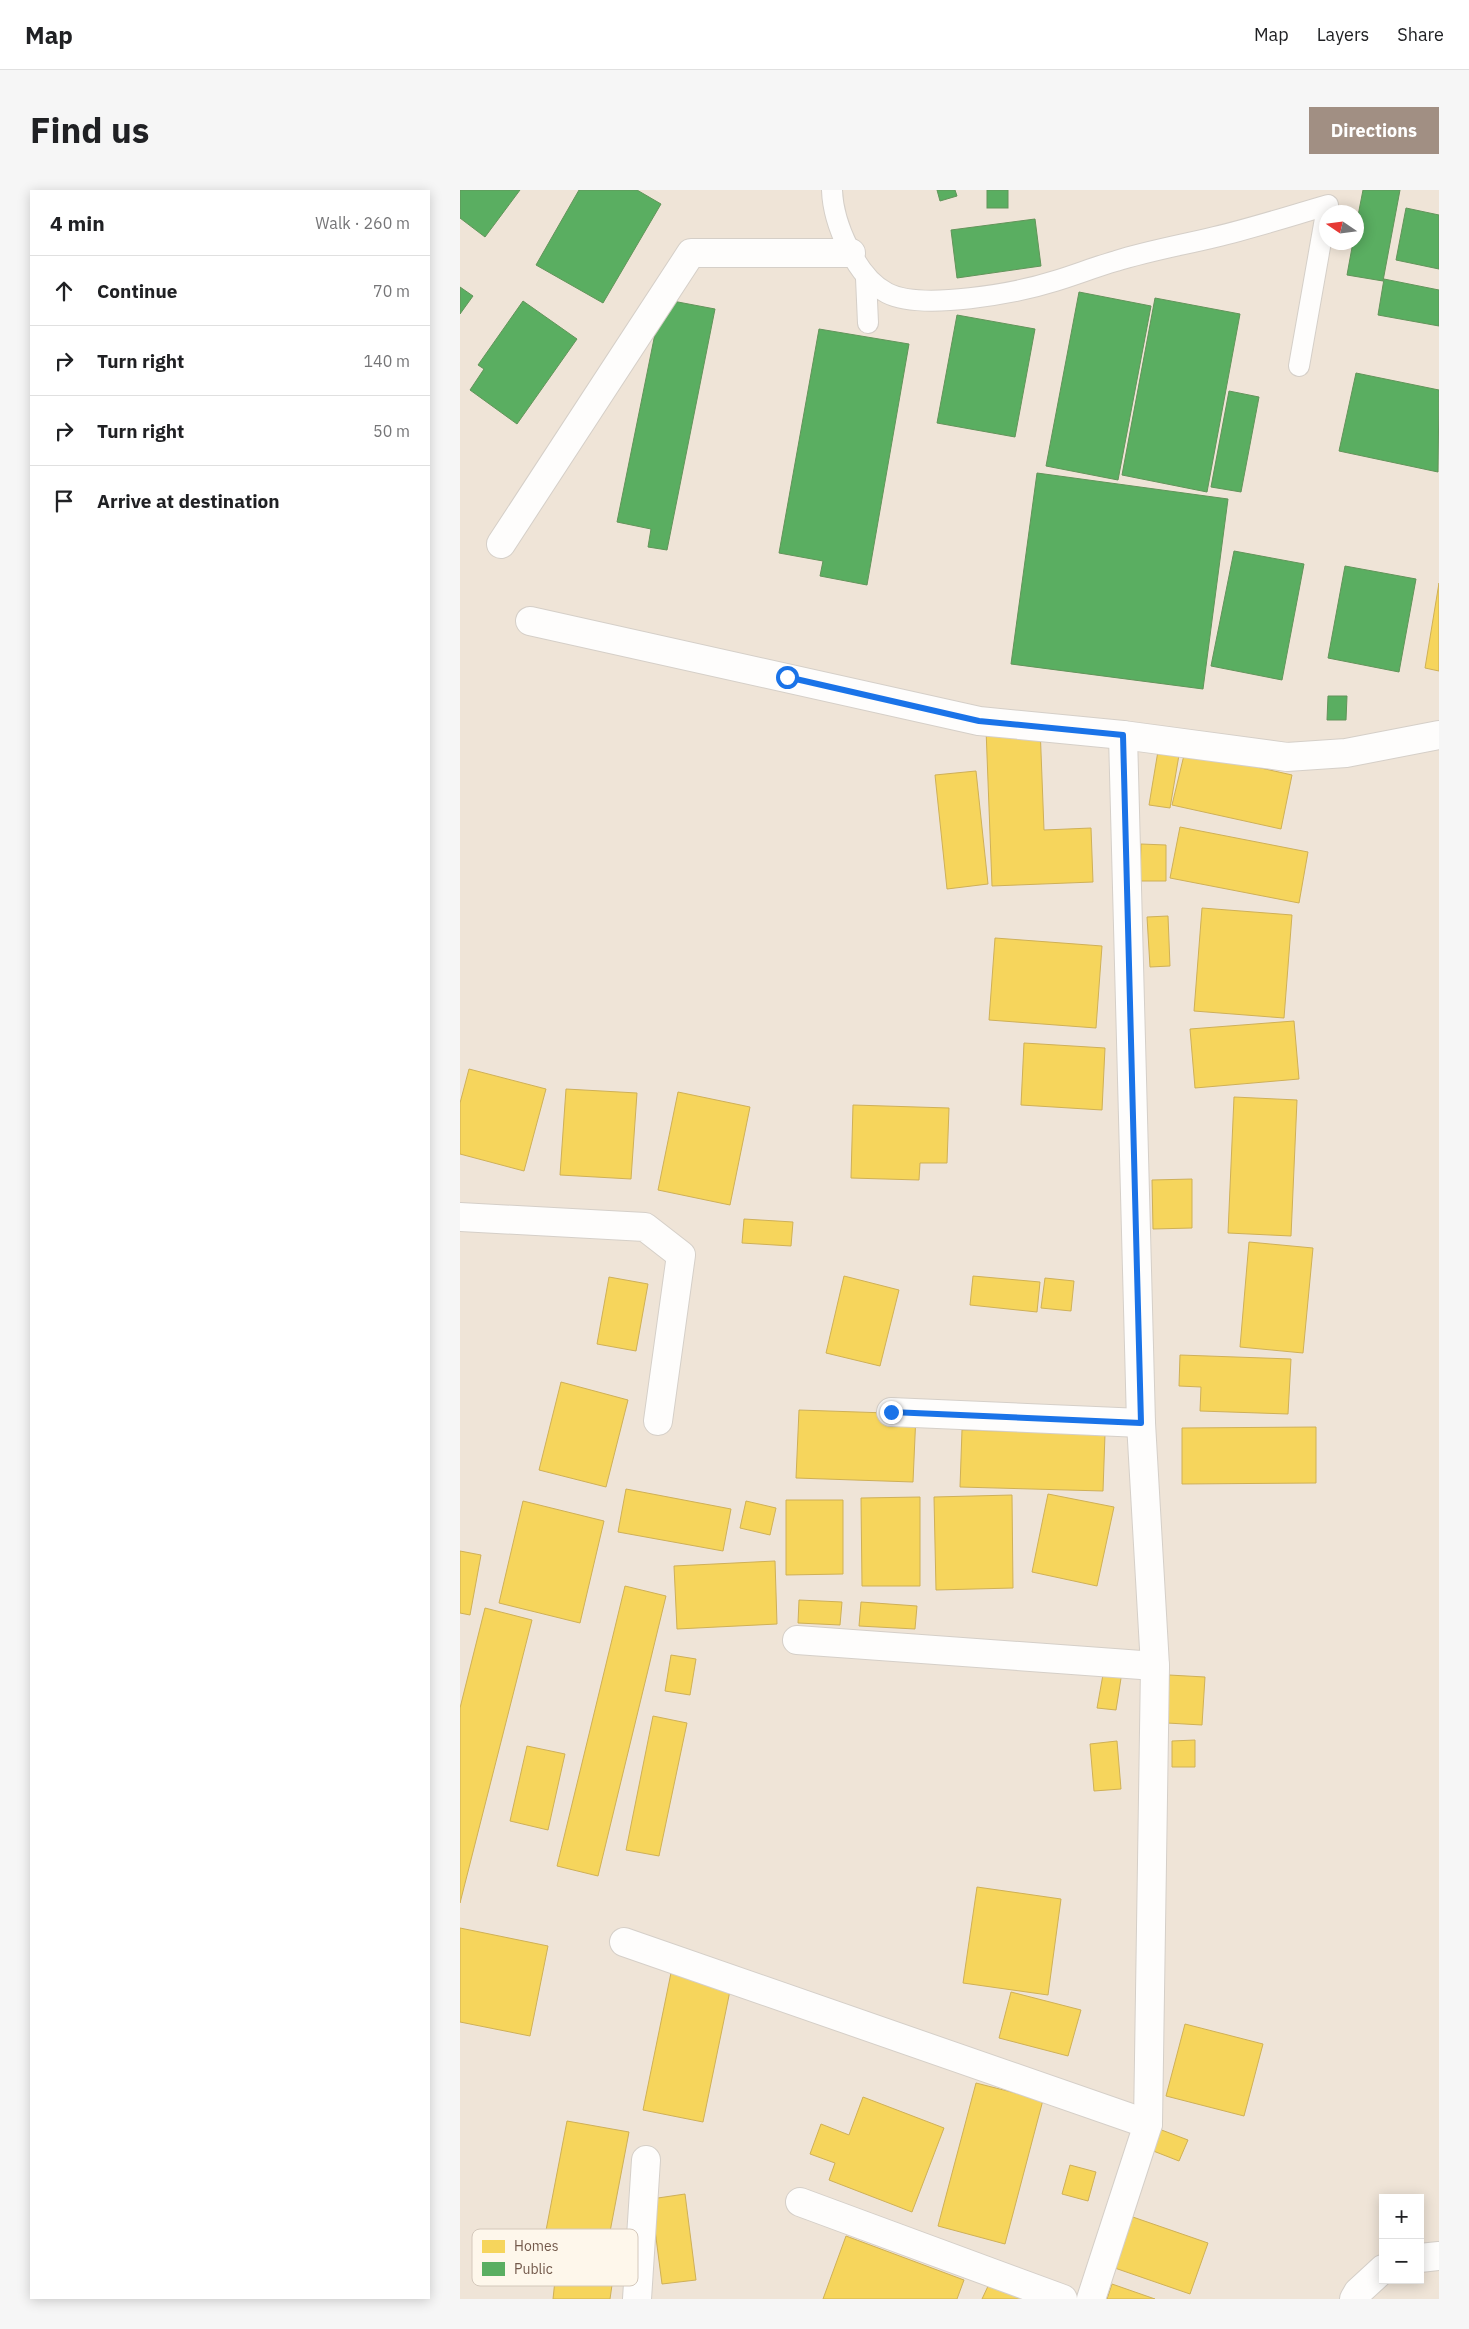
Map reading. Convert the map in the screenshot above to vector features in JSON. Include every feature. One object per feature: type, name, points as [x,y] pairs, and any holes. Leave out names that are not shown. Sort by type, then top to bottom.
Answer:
[{"type":"street","points":[[501,544],[691,253],[851,253]]},
{"type":"street","points":[[530,621],[979,721],[1123,735],[1287,757],[1346,753],[1439,735]]},
{"type":"street","points":[[1091,2299],[1148,2124],[1155,1666],[1141,1423],[1123,735]]},
{"type":"street","points":[[460,1217],[644,1227],[681,1254],[658,1421]]},
{"type":"street","points":[[891,1412],[1141,1423]]},
{"type":"street","points":[[798,1640],[1155,1666]]},
{"type":"street","points":[[624,1942],[1148,2124]]},
{"type":"street","points":[[638,2284],[646,2160]]},
{"type":"street","points":[[800,2202],[1063,2299]]},
{"type":"street","points":[[1424,2258],[1439,2256]]},
{"type":"street","points":[[1354,2299],[1358,2292],[1379,2273]]},
{"type":"street","points":[[637,2299],[638,2286]]},
{"type":"lane","points":[[832,190],[832,205],[851,253],[866,278],[888,294],[925,302],[991,295],[1053,282],[1116,260],[1217,237],[1319,208]]},
{"type":"lane","points":[[1299,366],[1320,250]]},
{"type":"lane","points":[[866,278],[868,323]]},
{"type":"shaded area","points":[[460,190],[1439,190],[1439,2299],[460,2299]]},
{"type":"building: Homes","points":[[1439,583],[1439,671],[1425,668]]},
{"type":"building: Homes","points":[[1040,726],[1044,830],[1091,828],[1093,882],[992,886],[986,729]]},
{"type":"building: Homes","points":[[1158,751],[1179,755],[1170,808],[1149,805]]},
{"type":"building: Homes","points":[[1185,751],[1292,775],[1281,829],[1172,805]]},
{"type":"building: Homes","points":[[976,771],[988,884],[947,889],[935,775]]},
{"type":"building: Homes","points":[[1180,827],[1308,852],[1299,903],[1170,878]]},
{"type":"building: Homes","points":[[1141,844],[1166,845],[1166,881],[1140,881]]},
{"type":"building: Homes","points":[[1202,908],[1292,915],[1284,1018],[1194,1011]]},
{"type":"building: Homes","points":[[1168,916],[1170,966],[1150,967],[1147,917]]},
{"type":"building: Homes","points":[[995,938],[1102,946],[1096,1028],[989,1020]]},
{"type":"building: Homes","points":[[1294,1021],[1299,1079],[1195,1088],[1190,1029]]},
{"type":"building: Homes","points":[[1024,1043],[1105,1048],[1102,1110],[1021,1105]]},
{"type":"building: Homes","points":[[469,1069],[546,1089],[524,1171],[460,1154],[460,1103]]},
{"type":"building: Homes","points":[[566,1089],[637,1093],[631,1179],[560,1175]]},
{"type":"building: Homes","points":[[678,1092],[750,1107],[730,1205],[658,1190]]},
{"type":"building: Homes","points":[[1234,1097],[1297,1100],[1291,1236],[1228,1233]]},
{"type":"building: Homes","points":[[853,1105],[949,1108],[947,1163],[920,1163],[919,1180],[851,1178]]},
{"type":"building: Homes","points":[[1192,1179],[1192,1228],[1153,1229],[1152,1180]]},
{"type":"building: Homes","points":[[744,1219],[793,1222],[791,1246],[742,1243]]},
{"type":"building: Homes","points":[[1249,1242],[1313,1248],[1303,1353],[1240,1347]]},
{"type":"building: Homes","points":[[844,1276],[899,1290],[880,1366],[826,1353]]},
{"type":"building: Homes","points":[[973,1276],[1040,1282],[1037,1312],[970,1305]]},
{"type":"building: Homes","points":[[609,1277],[648,1284],[636,1351],[597,1344]]},
{"type":"building: Homes","points":[[1045,1278],[1074,1281],[1071,1311],[1041,1308]]},
{"type":"building: Homes","points":[[1180,1355],[1291,1359],[1288,1414],[1200,1411],[1201,1387],[1179,1386]]},
{"type":"building: Homes","points":[[561,1382],[628,1400],[606,1487],[539,1470]]},
{"type":"building: Homes","points":[[799,1410],[916,1414],[913,1482],[796,1478]]},
{"type":"building: Homes","points":[[1316,1427],[1316,1483],[1182,1484],[1182,1428]]},
{"type":"building: Homes","points":[[962,1430],[1105,1434],[1103,1491],[960,1487]]},
{"type":"building: Homes","points":[[626,1489],[731,1509],[723,1551],[618,1532]]},
{"type":"building: Homes","points":[[1048,1494],[1114,1507],[1097,1586],[1032,1572]]},
{"type":"building: Homes","points":[[1012,1495],[1013,1588],[936,1590],[934,1497]]},
{"type":"building: Homes","points":[[920,1497],[920,1586],[862,1586],[861,1498]]},
{"type":"building: Homes","points":[[786,1500],[843,1500],[843,1574],[786,1575]]},
{"type":"building: Homes","points":[[523,1501],[604,1521],[580,1623],[499,1603]]},
{"type":"building: Homes","points":[[746,1501],[776,1508],[770,1535],[740,1528]]},
{"type":"building: Homes","points":[[460,1551],[481,1555],[470,1615],[460,1613]]},
{"type":"building: Homes","points":[[775,1561],[777,1624],[677,1629],[674,1566]]},
{"type":"building: Homes","points":[[625,1586],[666,1596],[598,1876],[557,1866]]},
{"type":"building: Homes","points":[[799,1600],[842,1602],[840,1625],[798,1623]]},
{"type":"building: Homes","points":[[861,1602],[917,1606],[915,1629],[859,1626]]},
{"type":"building: Homes","points":[[485,1608],[532,1620],[460,1903],[460,1708]]},
{"type":"building: Homes","points":[[671,1655],[696,1659],[690,1695],[665,1691]]},
{"type":"building: Homes","points":[[1104,1669],[1122,1672],[1116,1710],[1097,1708]]},
{"type":"building: Homes","points":[[1169,1675],[1205,1677],[1202,1725],[1167,1723]]},
{"type":"building: Homes","points":[[653,1716],[687,1723],[659,1856],[626,1850]]},
{"type":"building: Homes","points":[[1195,1740],[1195,1767],[1172,1767],[1172,1741]]},
{"type":"building: Homes","points":[[1117,1741],[1121,1789],[1094,1791],[1090,1744]]},
{"type":"building: Homes","points":[[527,1746],[565,1754],[548,1830],[510,1821]]},
{"type":"building: Homes","points":[[977,1887],[1061,1899],[1048,1995],[963,1983]]},
{"type":"building: Homes","points":[[460,1928],[548,1946],[530,2036],[460,2022]]},
{"type":"building: Homes","points":[[672,1968],[732,1981],[703,2122],[643,2110]]},
{"type":"building: Homes","points":[[1011,1992],[1081,2010],[1068,2056],[999,2038]]},
{"type":"building: Homes","points":[[1185,2024],[1263,2044],[1244,2116],[1166,2096]]},
{"type":"building: Homes","points":[[976,2083],[1043,2100],[1005,2244],[938,2226]]},
{"type":"building: Homes","points":[[863,2097],[944,2128],[912,2212],[829,2180],[835,2163],[810,2154],[821,2124],[849,2135]]},
{"type":"building: Homes","points":[[567,2121],[629,2132],[611,2229],[546,2229]]},
{"type":"building: Homes","points":[[1151,2126],[1188,2140],[1179,2161],[1143,2147]]},
{"type":"building: Homes","points":[[1070,2165],[1096,2172],[1088,2201],[1062,2194]]},
{"type":"building: Homes","points":[[685,2194],[696,2280],[662,2284],[651,2199]]},
{"type":"building: Homes","points":[[1127,2215],[1208,2243],[1190,2294],[1109,2266]]},
{"type":"building: Homes","points":[[846,2236],[964,2280],[957,2299],[823,2299]]},
{"type":"building: Homes","points":[[989,2284],[1024,2299],[982,2299]]},
{"type":"building: Homes","points":[[1112,2284],[1155,2299],[1107,2299]]},
{"type":"building: Homes","points":[[554,2286],[612,2286],[610,2299],[553,2299]]},
{"type":"building: Public","points":[[460,190],[520,190],[485,237],[460,218]]},
{"type":"building: Public","points":[[579,190],[637,190],[661,204],[603,303],[536,265]]},
{"type":"building: Public","points":[[937,190],[955,190],[957,196],[940,201]]},
{"type":"building: Public","points":[[987,190],[1008,190],[1008,208],[987,208]]},
{"type":"building: Public","points":[[1363,190],[1400,190],[1383,281],[1347,275],[1352,250],[1364,250],[1364,205],[1360,205]]},
{"type":"building: Public","points":[[1406,208],[1439,215],[1439,269],[1396,260]]},
{"type":"building: Public","points":[[1035,219],[1041,266],[957,278],[951,230]]},
{"type":"building: Public","points":[[1384,279],[1439,290],[1439,326],[1378,315]]},
{"type":"building: Public","points":[[460,287],[473,296],[460,314]]},
{"type":"building: Public","points":[[1079,292],[1151,306],[1118,480],[1046,466]]},
{"type":"building: Public","points":[[1155,298],[1240,314],[1207,492],[1122,475]]},
{"type":"building: Public","points":[[662,299],[715,309],[667,550],[648,547],[651,529],[617,522]]},
{"type":"building: Public","points":[[523,301],[577,339],[517,424],[470,390],[484,369],[478,365]]},
{"type":"building: Public","points":[[957,315],[1035,329],[1015,437],[937,423]]},
{"type":"building: Public","points":[[819,329],[909,344],[867,585],[820,576],[823,561],[779,553]]},
{"type":"building: Public","points":[[1356,373],[1439,390],[1438,472],[1339,451]]},
{"type":"building: Public","points":[[1229,391],[1259,397],[1241,492],[1211,487]]},
{"type":"building: Public","points":[[1037,473],[1228,499],[1203,689],[1011,664]]},
{"type":"building: Public","points":[[1234,551],[1304,564],[1282,680],[1211,666]]},
{"type":"building: Public","points":[[1345,566],[1416,579],[1399,672],[1328,658]]},
{"type":"building: Public","points":[[1328,696],[1347,696],[1346,720],[1327,720]]},
{"type":"route","points":[[787,677],[979,721],[1123,735],[1141,1423],[891,1412]]}]
